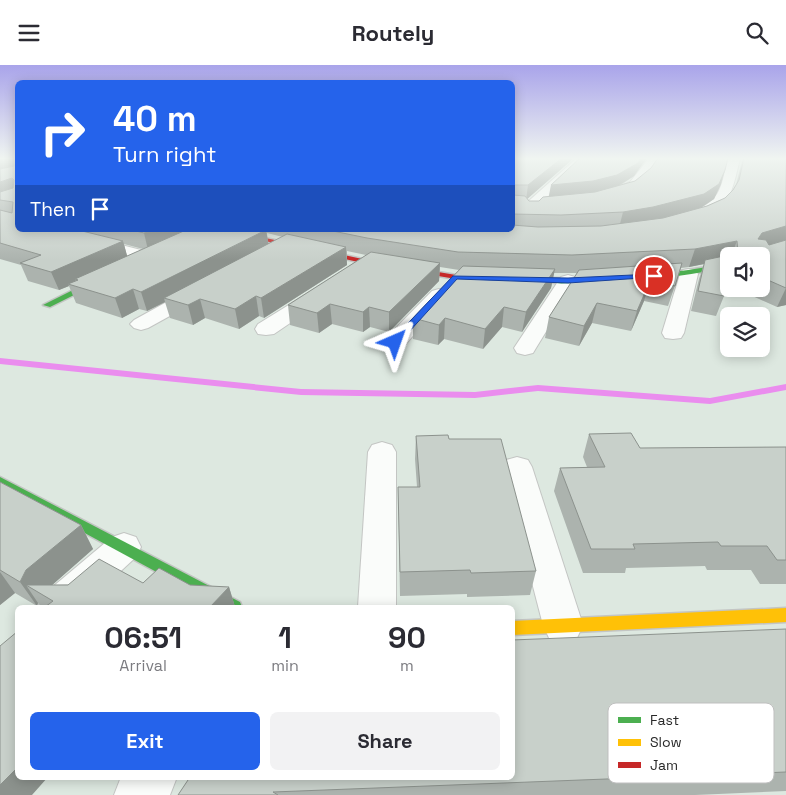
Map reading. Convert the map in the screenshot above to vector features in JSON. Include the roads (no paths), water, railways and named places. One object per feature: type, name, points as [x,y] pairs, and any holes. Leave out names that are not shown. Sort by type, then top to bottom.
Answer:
[{"type":"street","points":[[530,207],[546,192]]},
{"type":"street","points":[[601,198],[620,192]]},
{"type":"street","points":[[681,222],[715,208],[724,198],[726,192]]},
{"type":"street","points":[[515,205],[547,206]]},
{"type":"street","points":[[528,237],[551,238],[530,207]]},
{"type":"street","points":[[53,232],[152,255]]},
{"type":"street","points":[[79,238],[96,232]]},
{"type":"street","points":[[229,232],[367,262],[456,277],[568,281],[689,274],[720,267]]},
{"type":"street","points":[[260,259],[286,245]]},
{"type":"street","points":[[130,265],[152,255]]},
{"type":"street","points":[[266,329],[367,262]]},
{"type":"street","points":[[47,305],[114,273]]},
{"type":"street","points":[[673,333],[689,274]]},
{"type":"street","points":[[395,342],[456,277]]},
{"type":"street","points":[[525,348],[568,281]]},
{"type":"street","points":[[141,323],[218,282]]},
{"type":"street","points":[[377,605],[382,452]]},
{"type":"street","points":[[517,467],[563,625]]},
{"type":"street","points":[[0,481],[230,605]]},
{"type":"street","points":[[59,605],[124,547]]},
{"type":"street","points":[[515,628],[786,615]]},
{"type":"street","points":[[139,795],[151,780]]},
{"type":"waterway","points":[[0,361],[301,392],[475,395],[538,388],[710,401],[786,387]]}]
